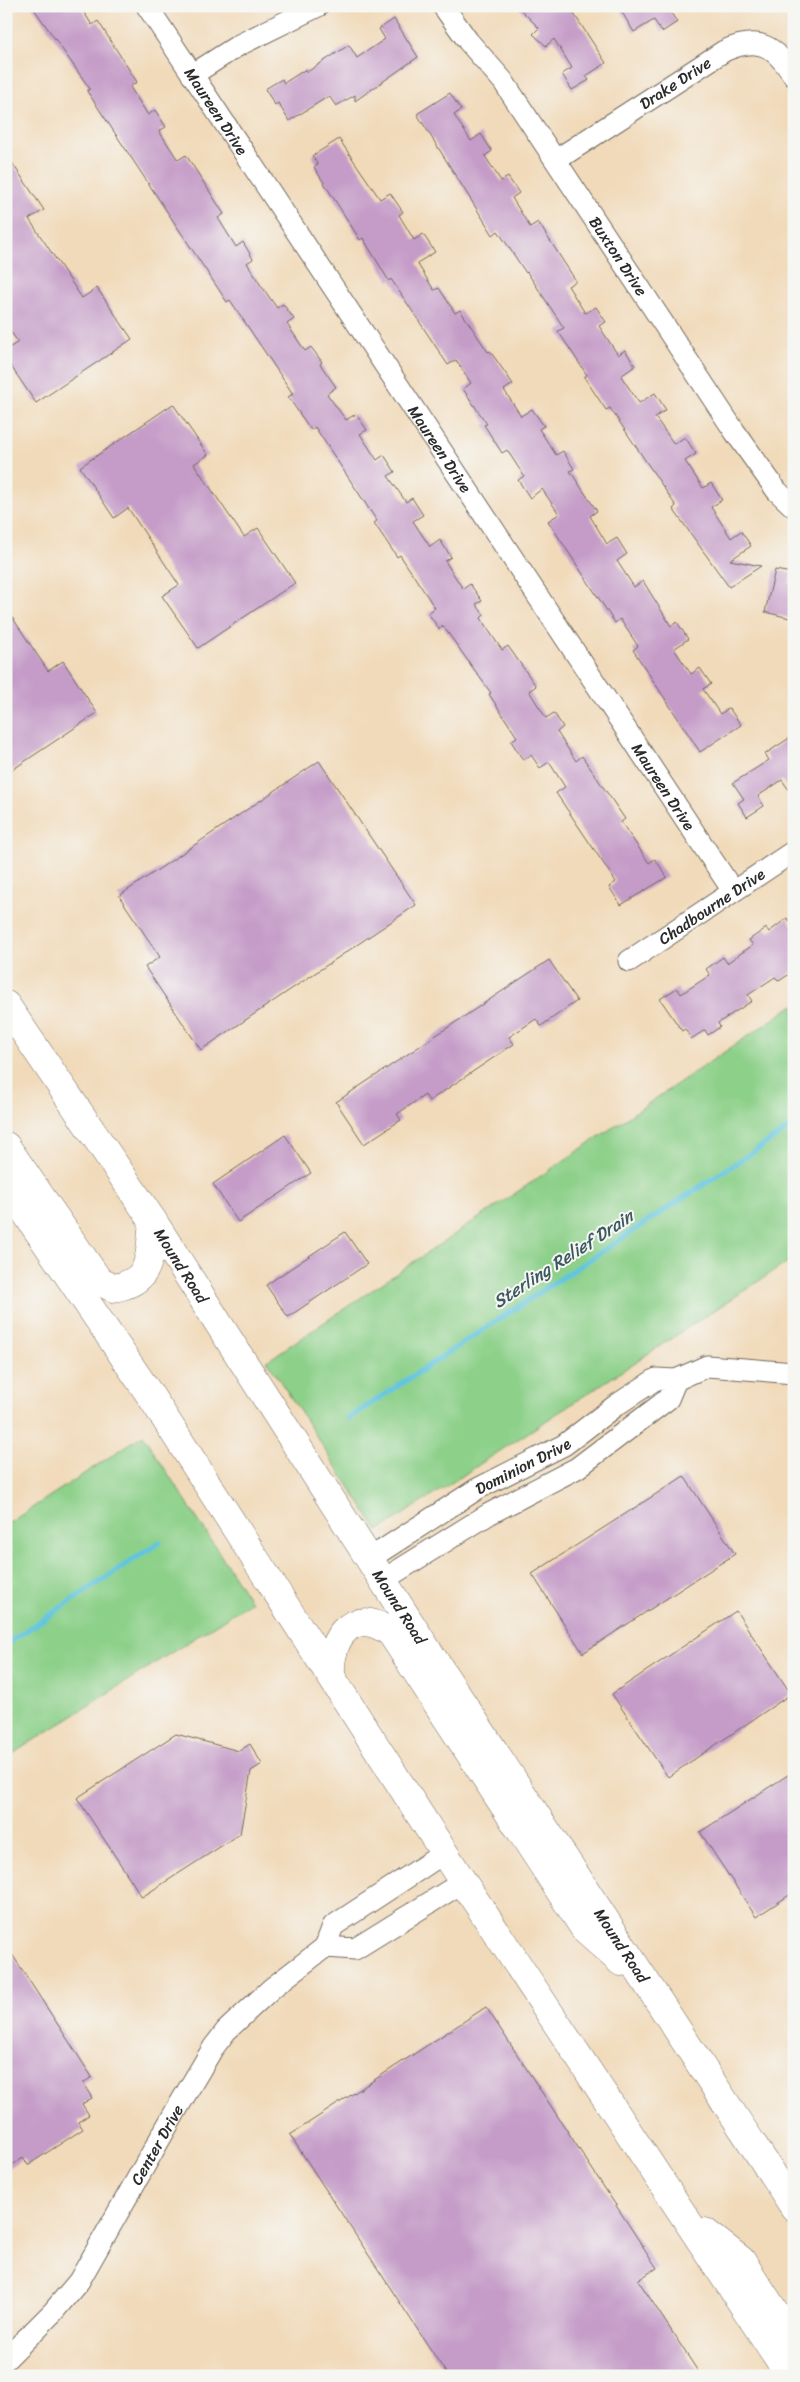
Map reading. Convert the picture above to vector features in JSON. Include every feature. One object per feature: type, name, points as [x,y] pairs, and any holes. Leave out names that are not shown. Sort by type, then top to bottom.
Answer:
[{"type":"main road","name":"Mound Road","points":[[6,1005],[153,1221],[376,1569],[794,2207]]},
{"type":"main road","points":[[6,1146],[99,1281],[113,1288],[137,1280],[146,1270],[153,1221]]},
{"type":"main road","points":[[6,1184],[150,1395],[444,1853],[688,2219],[790,2376]]},
{"type":"main road","points":[[331,1675],[333,1648],[340,1635],[346,1629],[355,1624],[372,1623],[391,1633],[586,1931],[649,1986]]},
{"type":"main road","points":[[688,2219],[741,2260],[794,2341]]},
{"type":"street","name":"Maureen Drive","points":[[146,6],[733,891]]},
{"type":"street","points":[[192,75],[239,45],[318,6]]},
{"type":"street","name":"Buxton Drive","points":[[442,6],[468,41],[503,81],[736,432],[777,491],[794,507]]},
{"type":"street","name":"Drake Drive","points":[[556,160],[724,51],[735,46],[755,43],[765,45],[781,57],[794,76]]},
{"type":"street","name":"Chadbourne Drive","points":[[629,961],[794,851]]},
{"type":"street","name":"Dominion Drive","points":[[376,1569],[489,1514],[577,1468],[668,1399],[676,1380],[707,1366],[794,1373]]},
{"type":"street","name":"Center Drive","points":[[6,2359],[53,2312],[79,2281],[212,2048],[226,2031],[272,1988],[325,1947],[333,1926],[444,1853]]},
{"type":"street","points":[[325,1947],[355,1949],[463,1882]]},
{"type":"green space","name":"Sterling Relief Drain","points":[[794,1005],[794,1258],[378,1531],[267,1361]]},
{"type":"green space","points":[[143,1435],[251,1602],[6,1758],[6,1525]]},
{"type":"building","points":[[32,6],[80,6],[92,25],[98,21],[137,82],[130,87],[148,115],[155,110],[166,127],[159,131],[178,160],[186,155],[224,214],[218,218],[236,247],[243,242],[253,259],[247,263],[260,284],[277,308],[283,304],[294,319],[287,324],[305,351],[311,347],[322,362],[320,364],[336,387],[327,394],[346,420],[356,414],[367,430],[360,434],[377,460],[384,455],[395,472],[388,476],[406,502],[412,498],[423,515],[413,521],[430,547],[440,540],[451,557],[445,561],[463,589],[470,584],[482,601],[476,604],[484,615],[481,618],[485,625],[502,650],[508,646],[536,686],[529,691],[546,718],[554,713],[563,727],[557,732],[576,761],[582,756],[625,819],[621,822],[649,863],[655,859],[667,877],[621,905],[609,887],[616,882],[556,793],[565,787],[549,762],[540,768],[531,755],[523,760],[511,741],[517,737],[489,694],[491,693],[443,626],[439,629],[428,613],[435,608],[400,555],[397,557],[374,523],[377,521],[315,427],[311,430],[288,397],[293,394],[230,300],[227,302],[87,91],[90,89]]},
{"type":"building","points":[[517,6],[567,6],[606,63],[586,76],[589,80],[572,90],[562,74],[572,68],[554,39],[546,46],[533,34],[539,28]]},
{"type":"building","points":[[618,6],[676,6],[669,10],[677,22],[662,32],[654,20],[634,32]]},
{"type":"building","points":[[394,19],[418,57],[355,101],[355,95],[336,106],[329,96],[289,121],[278,103],[275,105],[265,89],[282,79],[284,83],[306,69],[307,72],[349,45],[357,58],[385,39],[379,29]]},
{"type":"building","points":[[450,93],[461,110],[454,115],[471,141],[481,134],[492,151],[485,156],[501,181],[508,177],[519,193],[512,198],[530,227],[538,222],[576,281],[568,286],[585,313],[596,307],[606,322],[599,326],[618,355],[625,350],[635,366],[621,376],[639,403],[655,393],[666,410],[655,417],[674,444],[685,437],[696,454],[685,461],[703,488],[711,483],[722,500],[711,507],[731,538],[741,531],[751,546],[730,560],[761,566],[729,587],[673,509],[676,506],[610,408],[606,410],[584,377],[587,375],[558,331],[564,328],[498,231],[493,235],[417,114]]},
{"type":"building","points":[[339,139],[380,199],[390,193],[403,212],[399,215],[414,240],[423,234],[435,252],[417,263],[434,290],[439,288],[455,313],[460,310],[488,352],[490,351],[513,384],[504,390],[521,416],[532,409],[544,426],[539,429],[556,455],[563,451],[574,469],[570,471],[597,511],[590,516],[607,544],[617,538],[627,554],[617,561],[634,587],[643,581],[671,626],[677,622],[688,639],[674,649],[691,674],[700,668],[711,684],[703,689],[720,714],[729,708],[741,725],[700,752],[633,650],[638,646],[620,619],[615,623],[548,521],[559,514],[542,489],[530,498],[518,480],[524,476],[507,450],[502,453],[484,425],[487,424],[463,389],[471,383],[456,360],[448,365],[391,279],[389,281],[363,238],[360,240],[314,167],[318,165],[312,156]]},
{"type":"building","points":[[6,154],[44,210],[29,219],[82,298],[97,288],[132,339],[36,403],[6,359],[6,350],[18,342],[6,325]]},
{"type":"building","points":[[173,404],[208,455],[194,464],[244,537],[258,528],[295,583],[198,648],[162,596],[179,585],[128,508],[114,518],[80,467]]},
{"type":"building","points":[[775,570],[792,573],[789,584],[794,585],[794,619],[765,612]]},
{"type":"building","points":[[6,608],[48,671],[63,661],[97,713],[6,774]]},
{"type":"building","points":[[794,735],[794,797],[782,780],[758,796],[764,806],[747,817],[738,803],[744,799],[733,783],[769,760],[765,754]]},
{"type":"building","points":[[319,761],[416,905],[201,1050],[145,967],[160,957],[119,896]]},
{"type":"building","points":[[787,918],[794,927],[794,971],[779,981],[775,977],[748,995],[752,1001],[718,1023],[720,1027],[708,1035],[705,1030],[691,1039],[685,1029],[682,1031],[660,999],[677,988],[681,994],[710,975],[706,969],[723,957],[727,963],[753,945],[749,940],[766,928],[769,932]]},
{"type":"building","points":[[549,960],[577,1001],[541,1026],[536,1019],[509,1037],[514,1044],[429,1101],[425,1095],[397,1114],[401,1120],[364,1144],[336,1102]]},
{"type":"building","points":[[285,1135],[311,1173],[238,1222],[213,1184]]},
{"type":"building","points":[[345,1232],[367,1264],[288,1317],[266,1285]]},
{"type":"building","points":[[684,1476],[735,1554],[583,1653],[532,1574]]},
{"type":"building","points":[[736,1611],[791,1694],[668,1777],[612,1694]]},
{"type":"building","points":[[176,1734],[239,1751],[250,1744],[262,1764],[251,1771],[240,1834],[142,1897],[77,1798]]},
{"type":"building","points":[[794,1771],[794,1892],[756,1917],[700,1832]]},
{"type":"building","points":[[6,1945],[92,2077],[83,2083],[92,2098],[82,2104],[89,2115],[78,2122],[83,2129],[28,2165],[23,2158],[6,2169]]},
{"type":"building","points":[[486,2007],[657,2268],[638,2280],[701,2376],[448,2376],[290,2135]]},
{"type":"waterway","name":"Sterling Relief Drain","points":[[349,1418],[794,1125]]},
{"type":"waterway","name":"Sterling Relief Drain","points":[[6,1644],[160,1542]]}]
